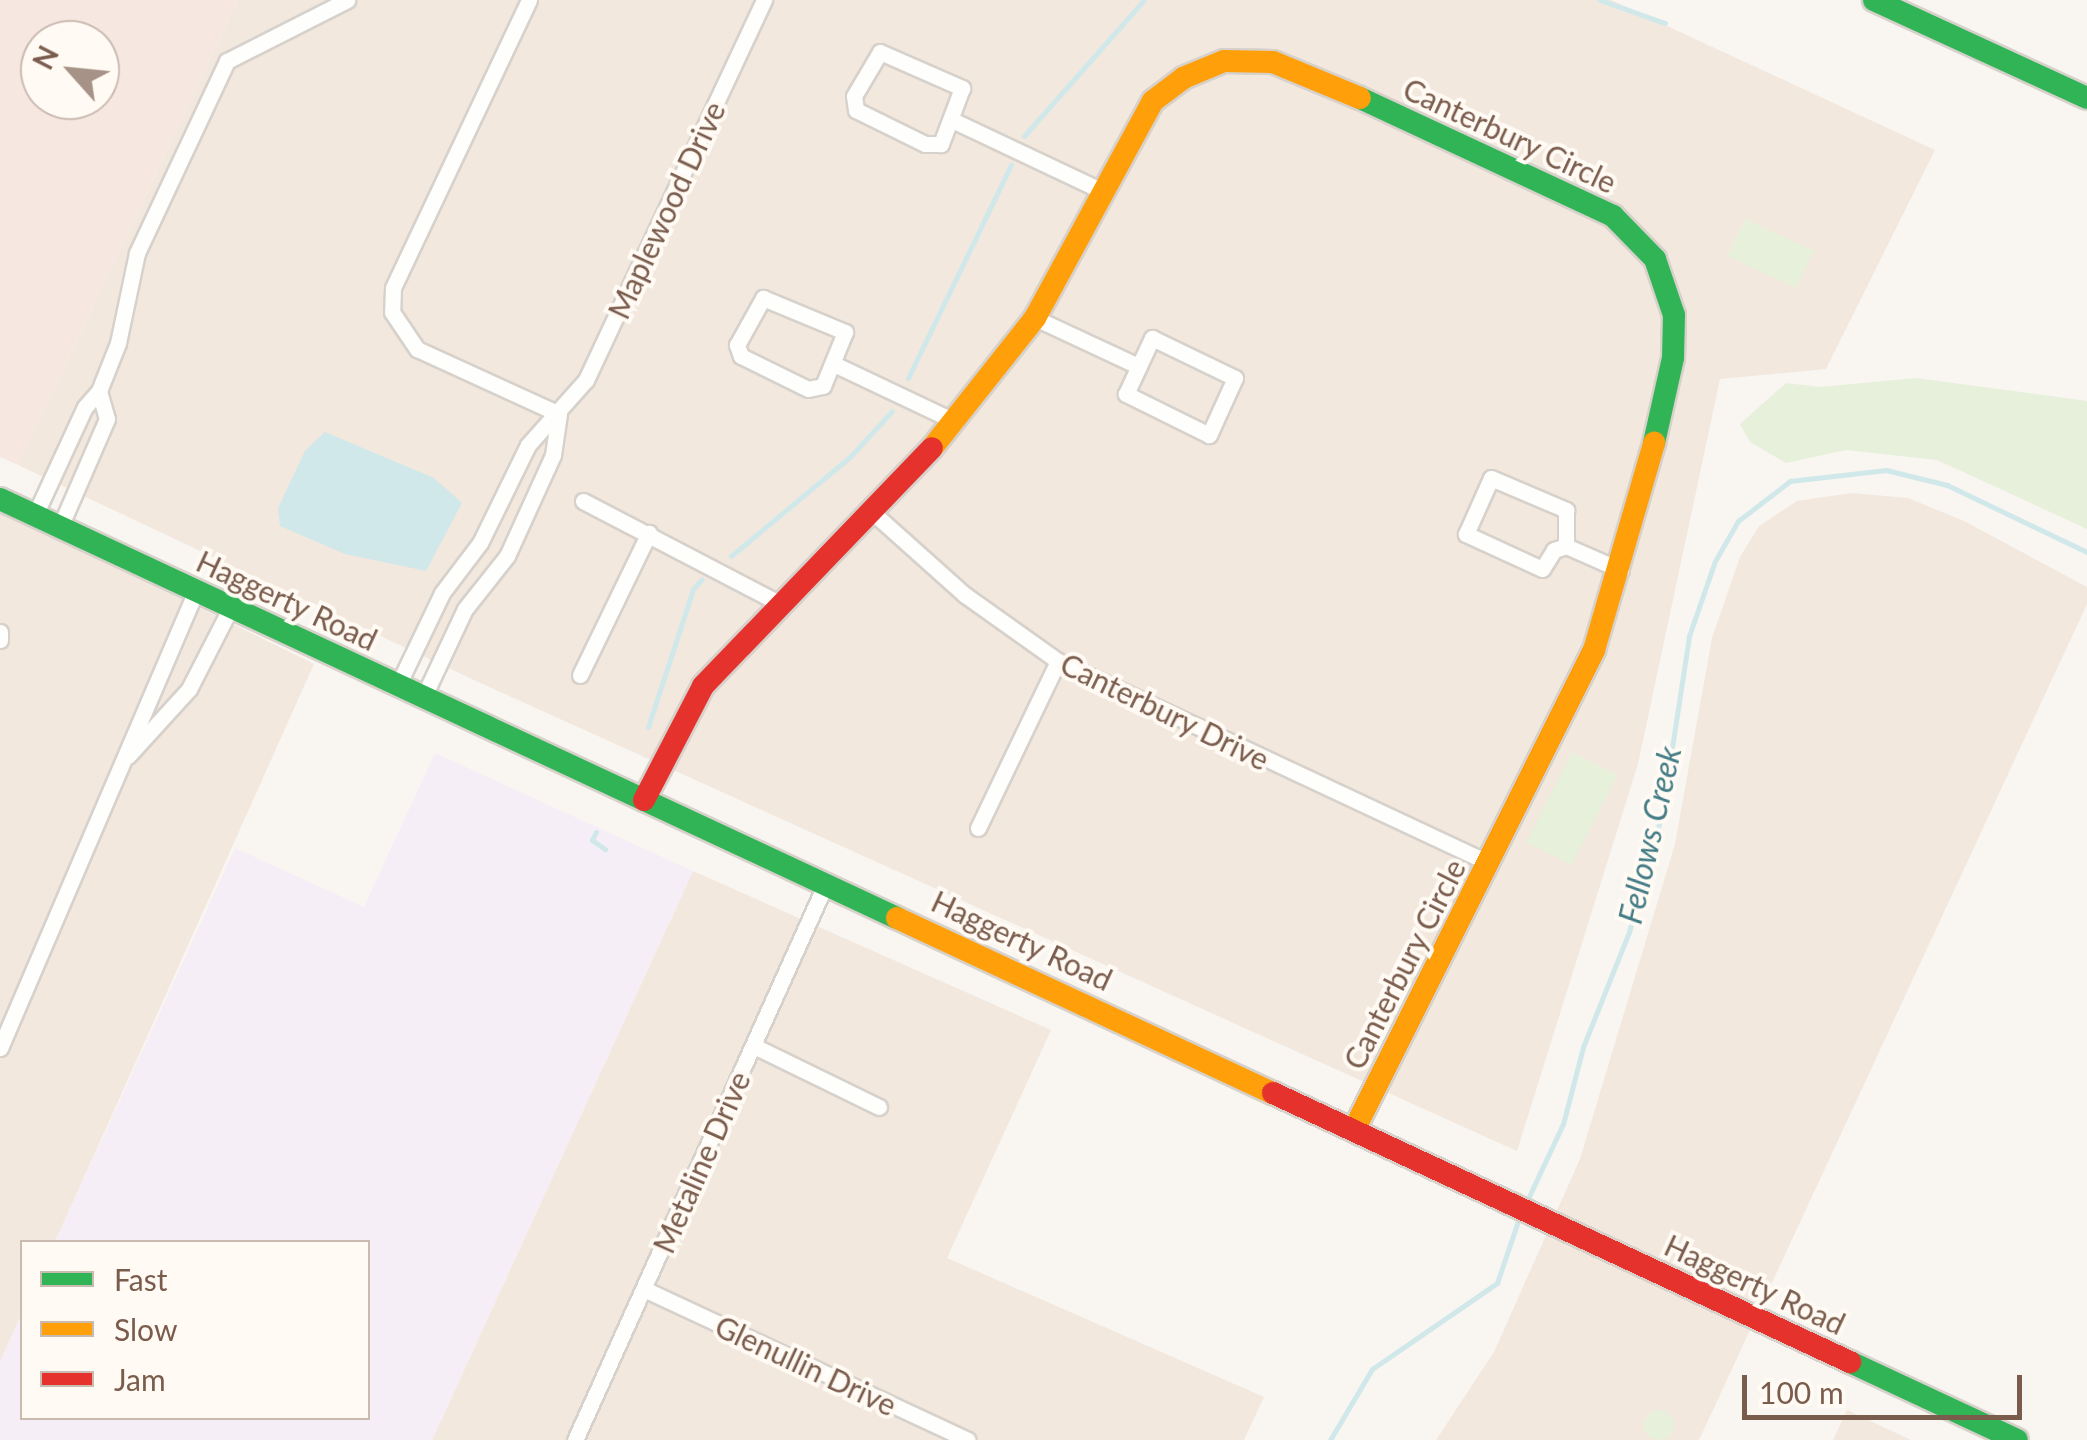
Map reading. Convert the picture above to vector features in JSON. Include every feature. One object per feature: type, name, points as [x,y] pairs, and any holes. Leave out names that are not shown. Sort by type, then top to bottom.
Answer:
[{"type":"main road","points":[[1874,0],[2087,98]]},
{"type":"main road","name":"Canterbury Circle","points":[[644,800],[684,713],[779,603],[956,422],[1035,318],[1134,126],[1165,90],[1199,69],[1249,59],[1301,70],[1629,228],[1666,279],[1675,336],[1621,570],[1572,702],[1355,1128]]},
{"type":"main road","name":"Haggerty Road","points":[[0,498],[1495,1192],[2017,1440]]},
{"type":"street","points":[[34,515],[84,408],[99,391],[118,343],[137,253],[227,61],[347,0]]},
{"type":"street","points":[[529,0],[391,302],[401,334],[417,350],[558,414]]},
{"type":"street","name":"Maplewood Drive","points":[[398,685],[442,594],[480,543],[528,445],[586,380],[764,0]]},
{"type":"street","points":[[886,50],[955,82],[964,96],[952,120],[933,146],[856,110],[854,96],[872,58],[886,50]]},
{"type":"street","points":[[952,120],[1102,191]]},
{"type":"street","points":[[771,296],[845,332],[836,364],[823,386],[808,388],[741,356],[737,345],[757,302],[771,296]]},
{"type":"street","points":[[1035,318],[1136,366]]},
{"type":"street","points":[[1158,338],[1226,369],[1235,383],[1212,430],[1201,434],[1128,398],[1136,366],[1149,340],[1158,338]]},
{"type":"street","points":[[836,364],[956,422]]},
{"type":"street","points":[[60,527],[107,419],[99,391]]},
{"type":"street","name":"Maplewood Drive","points":[[424,696],[465,609],[507,556],[553,455],[558,414]]},
{"type":"street","points":[[1500,478],[1566,510],[1566,546],[1534,569],[1472,541],[1464,527],[1486,481],[1500,478]]},
{"type":"street","points":[[583,501],[779,603]]},
{"type":"street","name":"Canterbury Drive","points":[[871,511],[964,595],[1058,660],[1488,863]]},
{"type":"street","points":[[580,676],[648,532]]},
{"type":"street","points":[[1566,546],[1621,570]]},
{"type":"street","points":[[0,1048],[196,590]]},
{"type":"street","points":[[122,763],[190,690],[231,607]]},
{"type":"street","points":[[0,632],[0,640]]},
{"type":"street","points":[[978,828],[1058,660]]},
{"type":"street","name":"Metaline Drive","points":[[575,1440],[826,883]]},
{"type":"street","points":[[754,1046],[879,1107]]},
{"type":"street","name":"Glenullin Drive","points":[[644,1289],[968,1440]]},
{"type":"shaded area","points":[[0,0],[238,0],[18,465],[0,457]]},
{"type":"shaded area","points":[[238,0],[1611,0],[1935,150],[1826,369],[1720,379],[1638,764],[1517,1151],[476,681],[18,465]]},
{"type":"shaded area","points":[[1852,493],[1908,498],[1964,521],[2087,587],[2087,604],[1699,1440],[1436,1440],[1494,1352],[1580,1159],[1675,844],[1712,638],[1740,557],[1759,526],[1797,501]]},
{"type":"shaded area","points":[[0,510],[314,664],[56,1240],[20,1240],[20,1317],[0,1362]]},
{"type":"shaded area","points":[[435,753],[693,871],[432,1440],[0,1440],[0,1362],[20,1317],[20,1420],[370,1420],[370,1240],[56,1240],[235,848],[364,907]]},
{"type":"shaded area","points":[[693,871],[1051,1030],[947,1258],[1264,1397],[1244,1440],[432,1440]]},
{"type":"shaded area","points":[[1847,1410],[1911,1440],[1833,1440]]},
{"type":"green space","points":[[1745,219],[1814,251],[1797,288],[1728,256]]},
{"type":"green space","points":[[1916,378],[2087,401],[2087,529],[1937,460],[1846,450],[1786,463],[1750,442],[1740,424],[1786,383],[1820,387]]},
{"type":"green space","points":[[1572,752],[1617,775],[1572,865],[1526,842]]},
{"type":"green space","points":[[1659,1410],[1673,1419],[1674,1425],[1665,1439],[1659,1440],[1645,1431],[1644,1425],[1653,1411]]},
{"type":"water","points":[[325,432],[434,478],[462,503],[426,571],[345,554],[280,526],[278,508],[305,451]]},
{"type":"waterway","points":[[1024,136],[1144,0]]},
{"type":"waterway","points":[[1600,0],[1665,23]]},
{"type":"waterway","points":[[908,378],[1011,165]]},
{"type":"waterway","points":[[731,556],[850,457],[892,411]]},
{"type":"waterway","name":"Fellows Creek","points":[[1525,1205],[1563,1124],[1583,1047],[1629,932],[1662,813],[1689,636],[1715,561],[1738,521],[1790,481],[1886,470],[1947,485],[2087,552]]},
{"type":"waterway","points":[[648,727],[693,589],[702,579]]},
{"type":"waterway","points":[[596,832],[592,840],[605,849]]},
{"type":"waterway","name":"Fellows Creek","points":[[1330,1440],[1372,1369],[1497,1283],[1520,1215]]},
{"type":"traffic: fast","points":[[1874,0],[2087,98]]},
{"type":"traffic: fast","points":[[1360,98],[1613,216],[1655,259],[1674,315],[1673,358],[1654,443]]},
{"type":"traffic: fast","points":[[0,499],[897,918]]},
{"type":"traffic: fast","points":[[1850,1362],[2017,1440]]},
{"type":"traffic: slow","points":[[932,448],[1035,318],[1153,101],[1183,78],[1224,61],[1273,62],[1360,98]]},
{"type":"traffic: slow","points":[[1355,1128],[1594,650],[1654,443]]},
{"type":"traffic: slow","points":[[897,918],[1273,1093]]},
{"type":"traffic: jam","points":[[644,800],[703,686],[932,448]]},
{"type":"traffic: jam","points":[[1273,1093],[1850,1362]]}]
